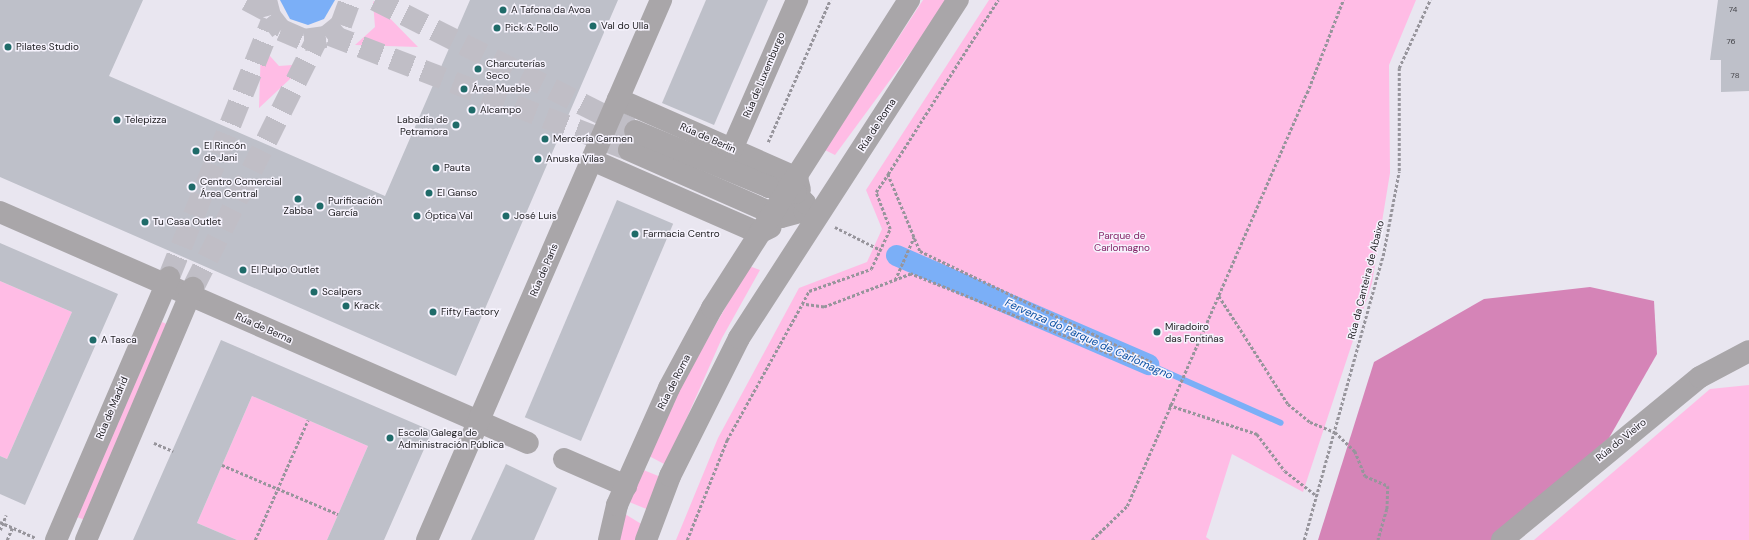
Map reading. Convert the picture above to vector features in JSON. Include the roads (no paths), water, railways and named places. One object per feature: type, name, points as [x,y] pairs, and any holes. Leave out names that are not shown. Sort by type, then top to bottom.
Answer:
[{"type":"street","name":"Rúa de París","points":[[427,540],[661,0]]},
{"type":"street","name":"Rúa de Luxemburgo","points":[[732,149],[796,0]]},
{"type":"street","name":"Rúa de Roma","points":[[729,359],[735,329],[792,201],[910,0]]},
{"type":"street","name":"Rúa de Roma","points":[[646,540],[670,476],[729,359],[779,272],[958,0]]},
{"type":"street","name":"Rúa de Roma","points":[[609,540],[626,486],[669,388],[712,308],[759,233],[792,201],[877,107],[910,74]]},
{"type":"street","name":"Rúa de Berlín","points":[[618,99],[732,149],[792,201]]},
{"type":"street","points":[[632,141],[769,188],[792,201],[632,141]]},
{"type":"street","points":[[592,160],[759,233]]},
{"type":"street","name":"Rúa de Berna","points":[[0,212],[167,281],[478,422],[528,443]]},
{"type":"street","name":"Rúa de Madrid","points":[[56,540],[167,281]]},
{"type":"street","points":[[86,540],[191,292]]},
{"type":"street","name":"Rúa do Vieiro","points":[[1502,540],[1700,377],[1749,351]]},
{"type":"street","points":[[564,459],[626,486]]},
{"type":"water","points":[[280,0],[335,0],[324,19],[308,25],[290,19]]},
{"type":"waterway","name":"Fervenza do Parque de Carlomagno","points":[[896,255],[1148,364]]},
{"type":"waterway","name":"Fervenza do Parque de Carlomagno","points":[[1148,364],[1281,423]]},
{"type":"tunnel","points":[[247,0],[268,11]]},
{"type":"tunnel","points":[[266,0],[270,16],[281,30],[304,40],[326,37],[341,25],[350,0]]},
{"type":"tunnel","points":[[375,0],[635,131]]},
{"type":"tunnel","points":[[169,277],[272,21]]},
{"type":"tunnel","points":[[330,35],[629,150]]},
{"type":"tunnel","points":[[193,288],[317,39]]},
{"type":"place","name":"A Tafona da Avoa","points":[[503,10]]},
{"type":"place","name":"Val do Ulla","points":[[593,26]]},
{"type":"place","name":"Pick & Pollo","points":[[497,28]]},
{"type":"place","name":"Pilates Studio","points":[[8,47]]},
{"type":"place","name":"Charcuterías Seco","points":[[478,69]]},
{"type":"place","name":"Área Mueble","points":[[464,89]]},
{"type":"place","name":"Alcampo","points":[[472,110]]},
{"type":"place","name":"Telepizza","points":[[117,120]]},
{"type":"place","name":"Labadía de Petramora","points":[[456,125]]},
{"type":"place","name":"Mercería Carmen","points":[[545,139]]},
{"type":"place","name":"El Rincón de Jani","points":[[196,151]]},
{"type":"place","name":"Anuska Vilas","points":[[538,159]]},
{"type":"place","name":"Pauta","points":[[436,168]]},
{"type":"place","name":"Centro Comercial Área Central","points":[[192,187]]},
{"type":"place","name":"El Ganso","points":[[429,193]]},
{"type":"place","name":"Zabba","points":[[298,199]]},
{"type":"place","name":"Purificación García","points":[[320,206]]},
{"type":"place","name":"Óptica Val","points":[[417,216]]},
{"type":"place","name":"José Luis","points":[[506,216]]},
{"type":"place","name":"Tu Casa Outlet","points":[[145,222]]},
{"type":"place","name":"Farmacia Centro","points":[[635,234]]},
{"type":"place","name":"El Pulpo Outlet","points":[[243,270]]},
{"type":"place","name":"Scalpers","points":[[314,292]]},
{"type":"place","name":"Krack","points":[[346,306]]},
{"type":"place","name":"Fifty Factory","points":[[433,312]]},
{"type":"place","name":"Miradoiro das Fontiñas","points":[[1157,332]]},
{"type":"place","name":"A Tasca","points":[[93,340]]},
{"type":"place","name":"Escola Galega de Administración Pública","points":[[390,438]]},
{"type":"park label","name":"Parque de Carlomagno","points":[[1122,240]]}]
